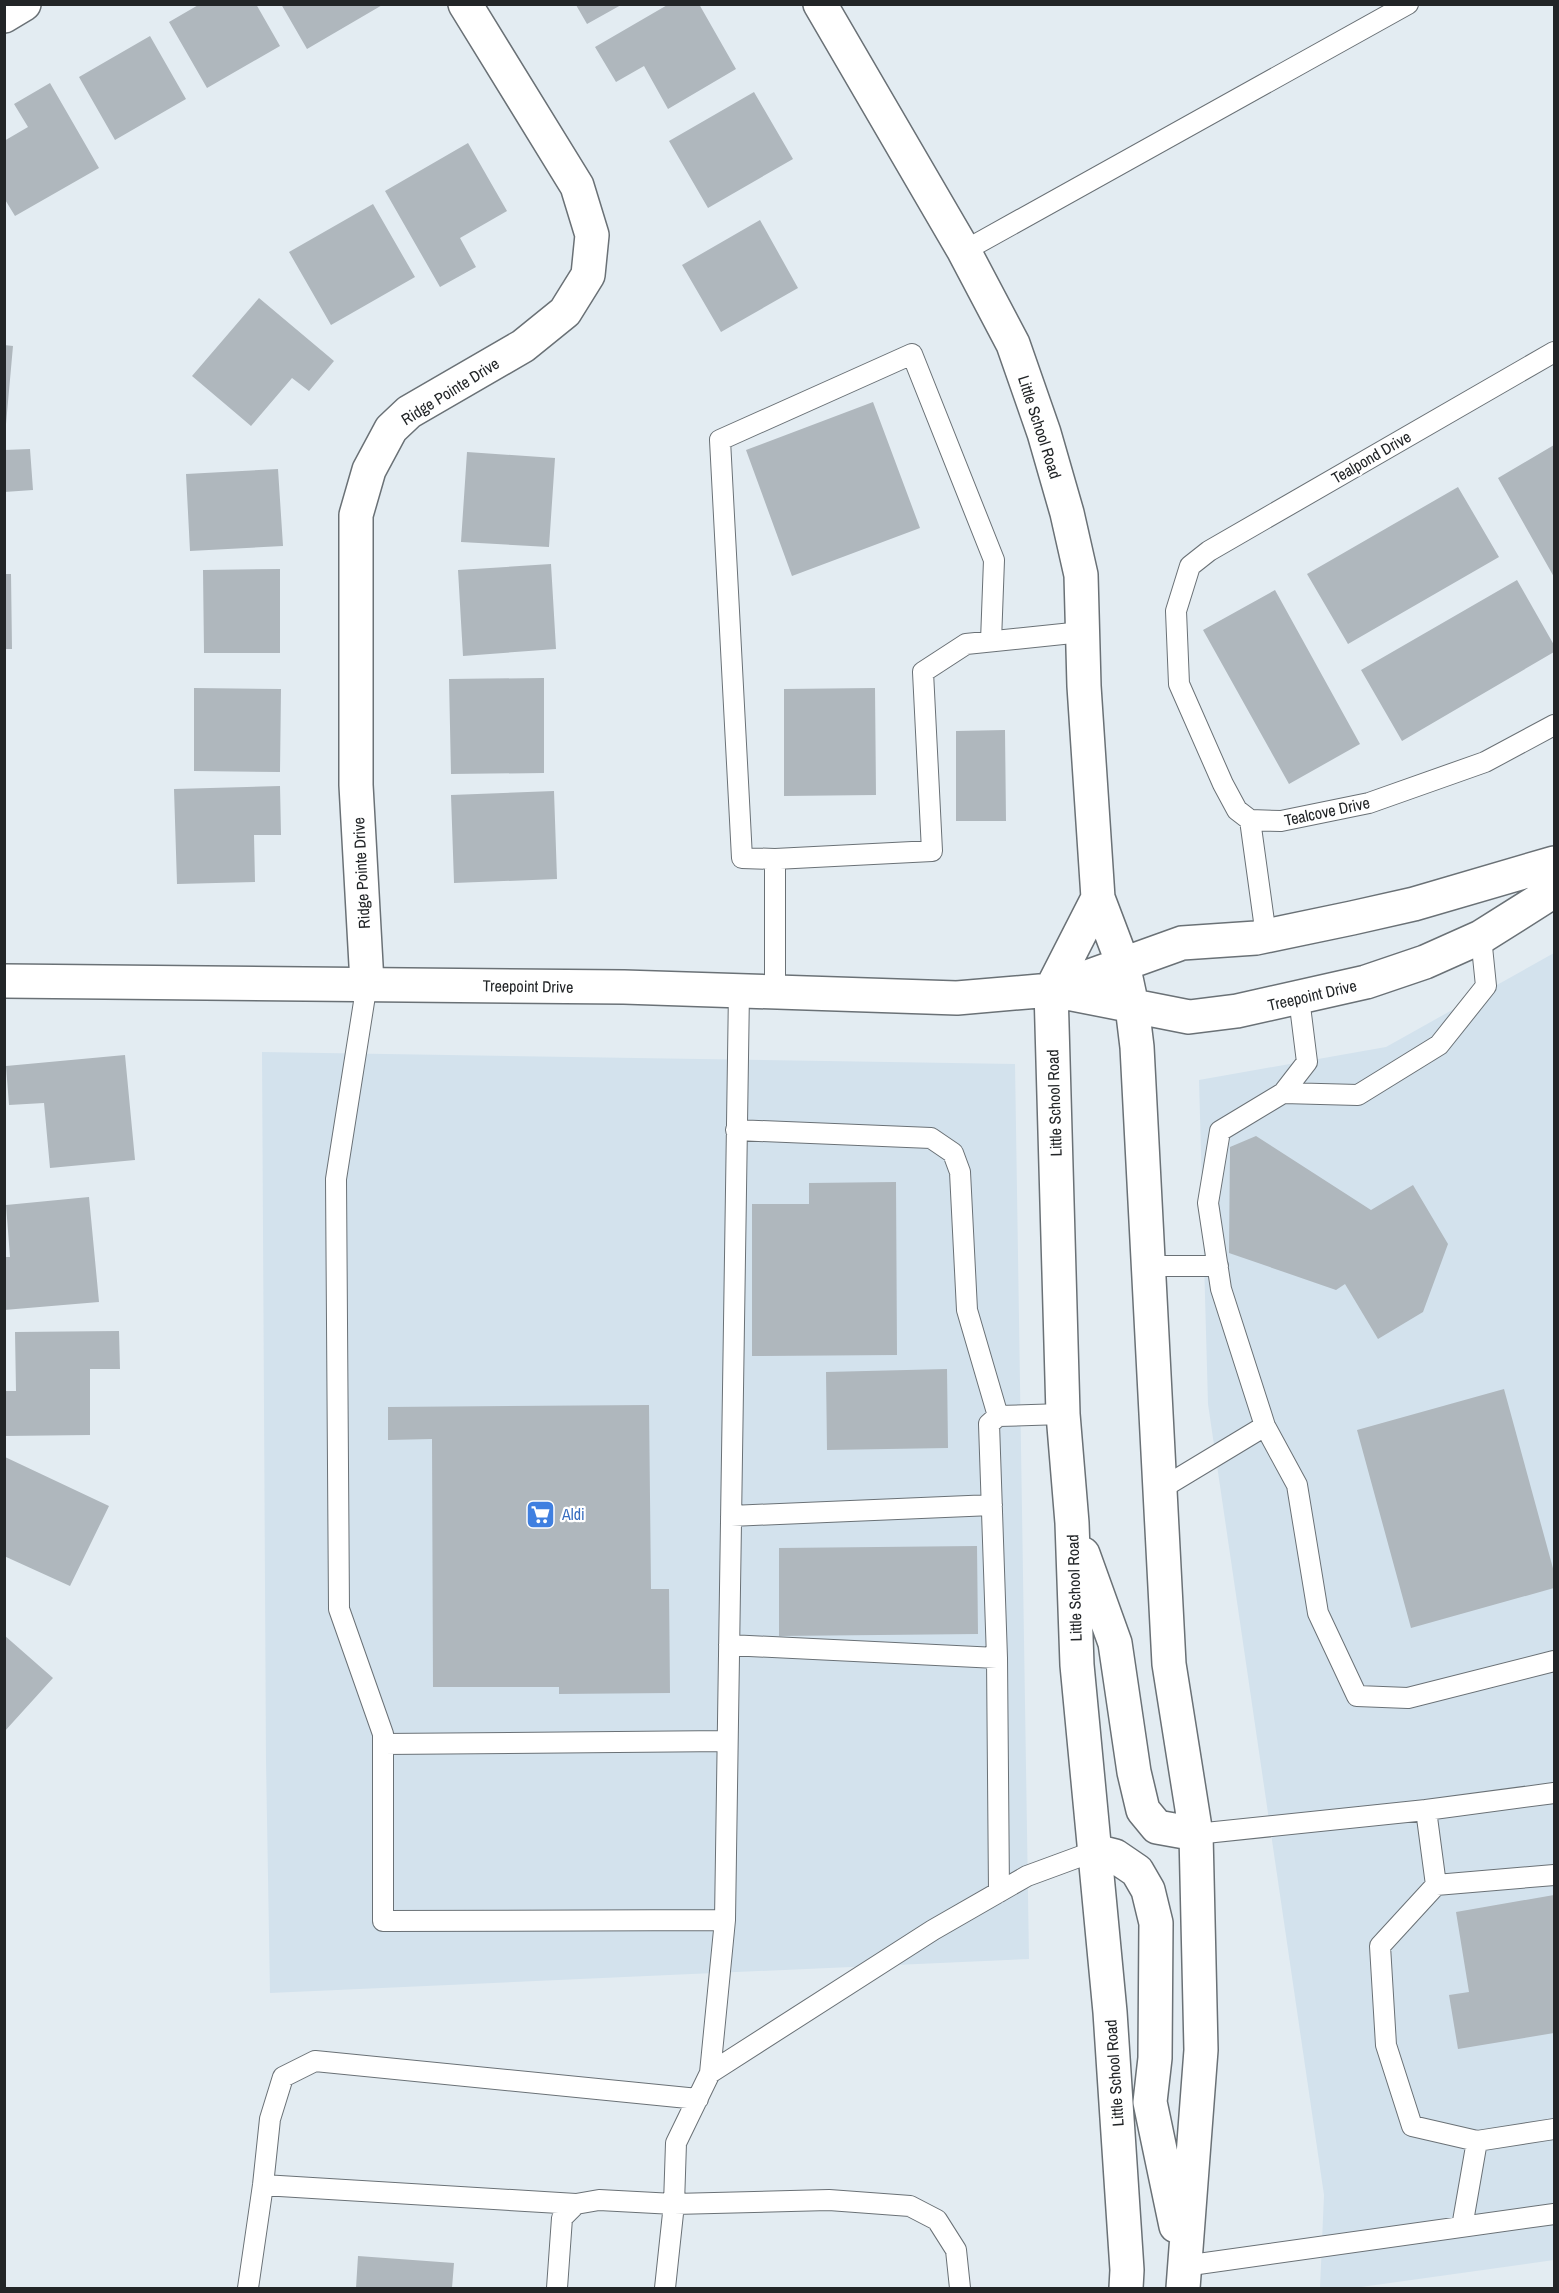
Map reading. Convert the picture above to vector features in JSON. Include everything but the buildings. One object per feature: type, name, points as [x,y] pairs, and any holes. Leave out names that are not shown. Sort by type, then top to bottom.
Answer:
[{"type":"main road","points":[[4,16],[24,4]]},
{"type":"main road","name":"Ridge Pointe Drive","points":[[367,983],[356,784],[356,515],[369,470],[391,429],[409,412],[523,346],[565,312],[588,275],[592,235],[577,186],[465,4]]},
{"type":"main road","name":"Little School Road","points":[[820,4],[964,252],[1013,344],[1044,433],[1067,513],[1081,575],[1098,898],[1123,964],[1132,1006],[1137,1052],[1169,1664],[1196,1834],[1201,2050],[1183,2277]]},
{"type":"main road","name":"Treepoint Drive","points":[[4,981],[367,983],[957,998],[1051,990],[1182,943],[1266,936],[1414,904],[1554,863]]},
{"type":"main road","name":"Treepoint Drive","points":[[1051,990],[1189,1017],[1237,1011],[1376,979],[1425,962],[1481,937],[1554,891]]},
{"type":"main road","name":"Little School Road","points":[[1098,898],[1051,990],[1063,1414],[1071,1523],[1077,1665],[1110,2012],[1127,2270],[1126,2289]]},
{"type":"main road","points":[[1071,1523],[1115,1642],[1134,1772],[1143,1810],[1158,1827],[1196,1834]]},
{"type":"main road","points":[[1095,1851],[1115,1856],[1137,1871],[1148,1890],[1156,1923],[1155,2058],[1150,2102],[1183,2277]]},
{"type":"lane","points":[[964,252],[1408,4]]},
{"type":"lane","name":"Tealpond Drive","points":[[1251,820],[1237,810],[1223,784],[1179,684],[1176,611],[1190,566],[1209,551],[1554,352]]},
{"type":"lane","points":[[991,641],[994,560],[912,354],[720,440],[742,858],[775,859],[932,851],[923,672],[966,644],[1083,632]]},
{"type":"lane","name":"Tealcove Drive","points":[[1251,820],[1281,821],[1369,803],[1485,762],[1554,725]]},
{"type":"lane","points":[[1251,820],[1266,936]]},
{"type":"lane","points":[[775,859],[775,992]]},
{"type":"lane","points":[[1283,1093],[1358,1095],[1439,1045],[1486,986],[1481,937]]},
{"type":"lane","points":[[367,983],[336,1179],[339,1609],[382,1734],[383,1921],[725,1920]]},
{"type":"lane","points":[[665,2289],[674,2204],[676,2143],[710,2073],[725,1920],[739,991]]},
{"type":"lane","points":[[1299,998],[1307,1062],[1283,1093],[1220,1131],[1208,1203],[1221,1288],[1265,1426],[1297,1485],[1318,1613],[1357,1696],[1408,1698],[1554,1661]]},
{"type":"lane","points":[[736,1130],[931,1138],[953,1153],[960,1172],[968,1310],[998,1416]]},
{"type":"lane","points":[[1148,1266],[1218,1266]]},
{"type":"lane","points":[[999,1892],[997,1658],[989,1424],[998,1416],[1063,1414]]},
{"type":"lane","points":[[1159,1490],[1265,1426]]},
{"type":"lane","points":[[730,1516],[992,1505]]},
{"type":"lane","points":[[729,1645],[997,1658]]},
{"type":"lane","points":[[383,1744],[727,1742]]},
{"type":"lane","points":[[1196,1834],[1426,1810],[1554,1793]]},
{"type":"lane","points":[[1426,1810],[1436,1885]]},
{"type":"lane","points":[[710,2073],[933,1930],[1027,1876],[1095,1851]]},
{"type":"lane","points":[[1554,1875],[1436,1885],[1380,1946],[1386,2045],[1412,2126],[1477,2141],[1554,2128]]},
{"type":"lane","points":[[248,2289],[270,2119],[283,2077],[315,2061],[698,2099]]},
{"type":"lane","points":[[1462,2227],[1477,2141]]},
{"type":"lane","points":[[263,2185],[576,2204],[599,2200],[674,2204],[829,2200],[910,2206],[937,2220],[956,2250],[960,2289]]},
{"type":"lane","points":[[557,2289],[562,2218],[576,2204]]},
{"type":"lane","points":[[1183,2277],[1462,2227],[1554,2214]]},
{"type":"shaded area","points":[[1554,953],[1554,2260],[1354,2288],[1320,2288],[1324,2195],[1208,1404],[1199,1080],[1386,1047]]},
{"type":"shaded area","points":[[262,1052],[1015,1064],[1029,1959],[270,1993],[266,1761]]},
{"type":"place","name":"Aldi","points":[[541,1514]]}]
